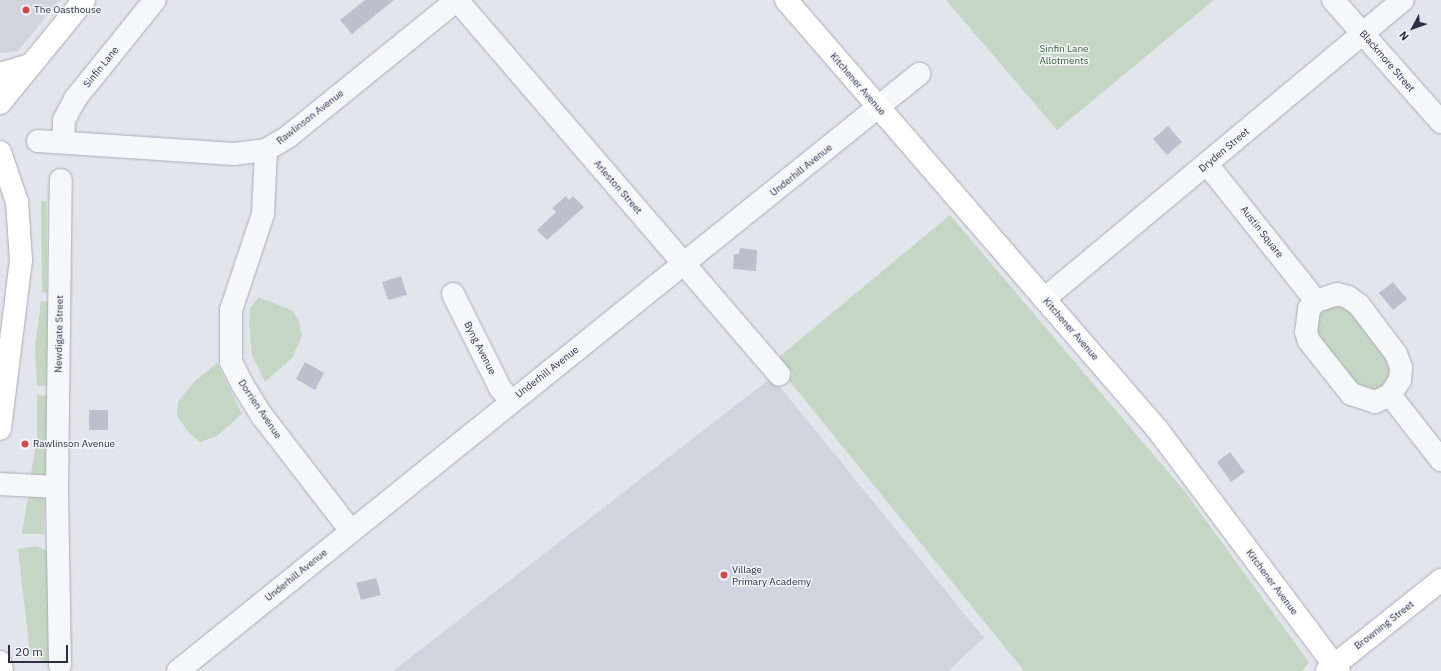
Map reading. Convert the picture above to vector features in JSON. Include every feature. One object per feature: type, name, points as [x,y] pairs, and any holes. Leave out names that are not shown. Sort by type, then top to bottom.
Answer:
[{"type":"main road","points":[[0,103],[84,0]]},
{"type":"main road","name":"Kitchener Avenue","points":[[786,0],[1157,429],[1333,669]]},
{"type":"main road","points":[[0,74],[30,65]]},
{"type":"main road","points":[[0,152],[17,202],[21,260],[0,429]]},
{"type":"main road","name":"Browning Street","points":[[1333,669],[1441,580]]},
{"type":"main road","points":[[0,662],[2,671]]},
{"type":"street","name":"Sinfin Lane","points":[[63,141],[64,120],[75,99],[156,0]]},
{"type":"street","name":"Rawlinson Avenue","points":[[38,141],[63,141],[234,154],[266,150],[289,136],[457,0]]},
{"type":"street","name":"Arleston Street","points":[[457,0],[779,374]]},
{"type":"street","name":"Blackmore Street","points":[[1333,0],[1441,122]]},
{"type":"street","name":"Dryden Street","points":[[1044,299],[1404,0]]},
{"type":"street","name":"Underhill Avenue","points":[[178,671],[510,400],[685,265],[919,74]]},
{"type":"street","name":"Dorrien Avenue","points":[[266,150],[263,214],[231,310],[231,362],[242,384],[263,417],[351,531]]},
{"type":"street","name":"Austin Square","points":[[1207,164],[1316,301]]},
{"type":"street","name":"Newdigate Street","points":[[60,665],[57,487],[61,180]]},
{"type":"street","name":"Byng Avenue","points":[[453,294],[500,388],[510,400]]},
{"type":"street","points":[[1337,294],[1348,297],[1359,305],[1396,354],[1401,367],[1400,380],[1390,395],[1375,402],[1351,394],[1308,336],[1305,321],[1316,301],[1337,294]]},
{"type":"street","points":[[1390,395],[1441,460]]},
{"type":"street","points":[[0,484],[57,487]]},
{"type":"shaded area","points":[[0,0],[60,0],[18,51],[0,53]]},
{"type":"shaded area","name":"Village Primary Academy","points":[[772,377],[984,638],[948,671],[393,671]]},
{"type":"green space","name":"Sinfin Lane Allotments","points":[[946,0],[1214,0],[1057,130]]},
{"type":"green space","points":[[41,201],[47,201],[47,293],[42,292]]},
{"type":"green space","points":[[950,215],[1186,493],[1309,662],[1302,671],[1024,671],[788,379],[793,374],[779,357]]},
{"type":"green space","points":[[259,297],[293,311],[299,321],[302,336],[292,358],[265,382],[252,355],[249,324],[250,308]]},
{"type":"green space","points":[[41,301],[48,302],[49,386],[37,386],[35,347]]},
{"type":"green space","points":[[1346,302],[1391,356],[1391,387],[1361,394],[1314,338],[1314,312]]},
{"type":"green space","points":[[217,363],[242,414],[217,436],[200,442],[189,433],[177,416],[178,402],[194,382]]},
{"type":"green space","points":[[37,395],[49,396],[52,476],[30,479],[37,439]]},
{"type":"green space","points":[[29,490],[42,491],[45,498],[44,534],[22,534]]},
{"type":"green space","points":[[36,546],[48,551],[57,669],[30,653],[18,549]]},
{"type":"building","points":[[365,0],[394,0],[352,34],[340,20]]},
{"type":"building","points":[[1168,126],[1182,142],[1167,155],[1153,139]]},
{"type":"building","points":[[566,196],[569,200],[573,196],[584,207],[547,240],[537,230],[556,212],[552,208]]},
{"type":"building","points":[[740,248],[757,250],[756,271],[733,269],[734,254],[739,254]]},
{"type":"building","points":[[401,276],[407,295],[388,300],[382,282]]},
{"type":"building","points":[[1393,282],[1407,299],[1393,310],[1379,293]]},
{"type":"building","points":[[305,362],[324,373],[315,390],[296,379]]},
{"type":"building","points":[[89,410],[108,410],[108,430],[89,430]]},
{"type":"building","points":[[1230,452],[1245,472],[1231,482],[1217,462]]},
{"type":"building","points":[[376,578],[381,595],[361,600],[356,583]]},
{"type":"place","name":"The Oasthouse","points":[[26,10]]},
{"type":"place","name":"Rawlinson Avenue","points":[[25,444]]},
{"type":"place","name":"Village Primary Academy","points":[[724,575]]}]
